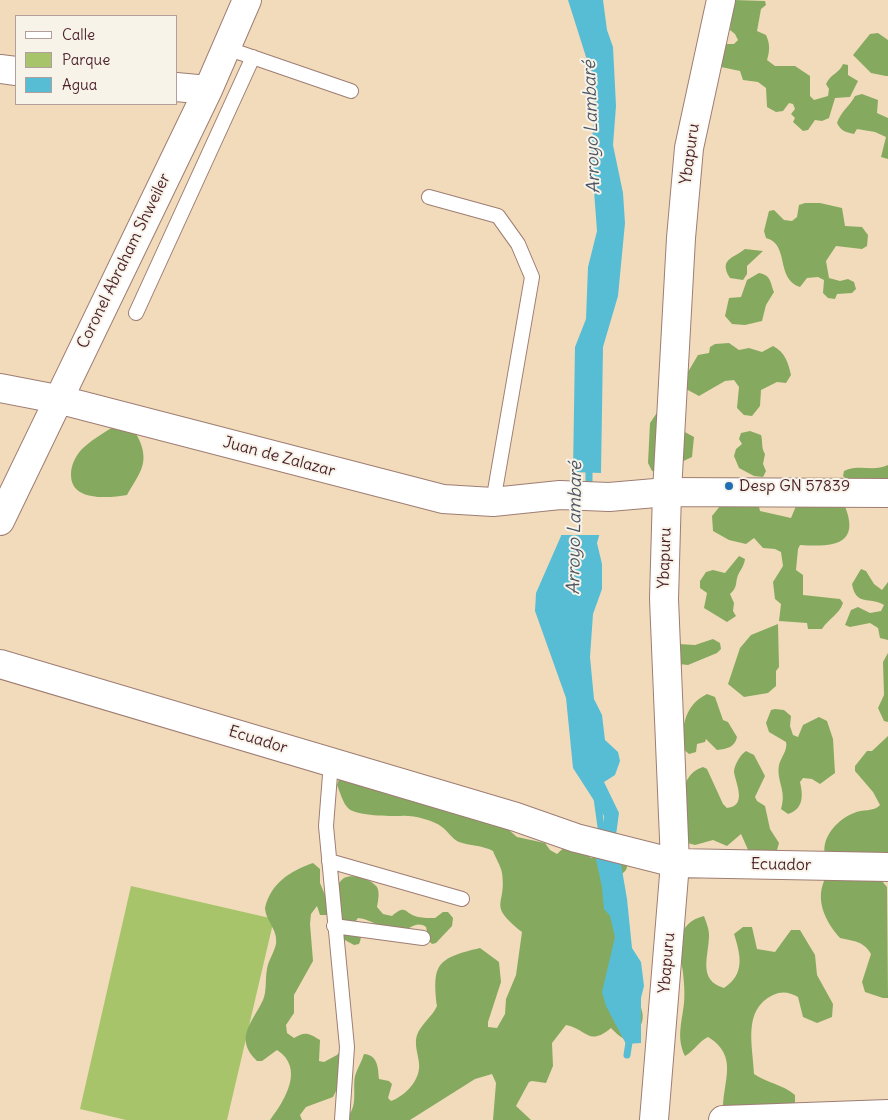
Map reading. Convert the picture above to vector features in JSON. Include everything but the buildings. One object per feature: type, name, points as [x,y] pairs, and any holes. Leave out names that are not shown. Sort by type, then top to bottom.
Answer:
[{"type":"street","name":"Coronel Abraham Shweiler","points":[[0,520],[208,90],[247,0]]},
{"type":"street","name":"Ybapuru","points":[[654,1120],[675,863],[664,599],[667,492],[688,148],[721,0]]},
{"type":"street","points":[[0,70],[15,71]]},
{"type":"street","points":[[178,87],[208,90]]},
{"type":"street","name":"Juan de Zalazar","points":[[0,388],[57,399],[443,499],[493,502],[560,495],[609,497],[667,492]]},
{"type":"street","points":[[667,492],[888,493]]},
{"type":"street","name":"Ecuador","points":[[0,664],[516,817],[576,838],[675,863],[888,867]]},
{"type":"street","points":[[723,1120],[888,1114]]},
{"type":"lane","points":[[226,48],[351,91]]},
{"type":"lane","points":[[136,313],[253,57]]},
{"type":"lane","points":[[429,198],[498,216],[518,244],[532,277],[493,502]]},
{"type":"lane","points":[[331,762],[326,826],[347,1047],[342,1120]]},
{"type":"lane","points":[[329,861],[462,899]]},
{"type":"lane","points":[[334,926],[423,938]]},
{"type":"green space","points":[[734,0],[765,1],[766,5],[761,9],[757,31],[766,35],[769,47],[767,60],[775,66],[795,66],[810,76],[810,96],[814,100],[828,96],[829,89],[826,84],[828,80],[843,64],[848,65],[848,75],[858,81],[850,97],[835,98],[829,118],[822,121],[815,120],[808,130],[803,131],[793,122],[795,118],[791,114],[795,109],[793,104],[789,103],[783,111],[776,112],[767,107],[766,88],[758,82],[743,80],[740,71],[721,67],[719,58],[722,44],[734,44],[738,40],[730,30]]},
{"type":"green space","points":[[878,33],[888,40],[888,76],[871,73],[853,55],[870,34]]},
{"type":"green space","points":[[862,94],[878,100],[877,113],[888,118],[888,159],[881,157],[886,137],[875,132],[857,129],[854,134],[848,133],[837,123],[855,96]]},
{"type":"green space","points":[[820,203],[842,208],[845,226],[862,227],[868,235],[867,246],[862,249],[836,246],[826,261],[829,278],[840,281],[848,279],[854,282],[856,289],[852,293],[837,294],[835,299],[828,298],[823,293],[824,280],[818,277],[807,278],[800,287],[792,283],[785,270],[778,247],[766,238],[764,231],[769,211],[774,210],[784,220],[792,221],[797,217],[799,205]]},
{"type":"green space","points":[[745,249],[763,251],[747,266],[747,274],[743,280],[730,278],[726,267],[727,263],[732,257]]},
{"type":"green space","points":[[759,273],[768,277],[774,292],[766,305],[762,321],[745,325],[732,324],[725,316],[729,298],[741,297],[747,280]]},
{"type":"green space","points":[[729,343],[739,350],[749,348],[762,352],[773,346],[783,354],[789,366],[791,375],[786,383],[777,382],[761,390],[760,406],[752,416],[744,415],[737,408],[739,387],[734,380],[725,381],[699,396],[686,389],[685,377],[698,355],[709,353],[710,347],[715,344]]},
{"type":"green space","points":[[667,398],[683,431],[694,437],[692,457],[662,471],[652,471],[648,463],[650,423]]},
{"type":"green space","points":[[124,421],[137,435],[143,454],[142,467],[127,495],[101,497],[84,494],[77,490],[72,483],[71,474],[76,457],[92,441]]},
{"type":"green space","points":[[750,431],[761,435],[765,454],[763,464],[766,471],[763,477],[754,476],[739,468],[734,456],[736,449],[742,444],[739,439],[741,433]]},
{"type":"green space","points":[[888,465],[888,494],[850,482],[843,476],[844,471],[850,469],[877,468]]},
{"type":"green space","points":[[746,498],[759,507],[760,511],[791,518],[796,506],[844,504],[849,518],[849,528],[846,536],[841,541],[823,545],[800,545],[798,549],[796,570],[803,575],[803,595],[840,599],[843,603],[839,611],[822,629],[808,629],[807,623],[779,621],[781,604],[775,599],[773,582],[783,566],[781,552],[775,549],[763,548],[754,538],[746,544],[729,540],[713,531],[712,516],[720,506]]},
{"type":"green space","points":[[739,556],[745,559],[745,561],[733,592],[730,594],[734,603],[733,611],[736,616],[727,622],[704,608],[707,593],[700,588],[700,581],[706,572],[713,570],[725,573]]},
{"type":"green space","points":[[861,569],[866,571],[874,584],[882,590],[888,582],[888,640],[880,638],[878,628],[870,623],[850,627],[845,625],[851,610],[858,607],[870,613],[881,611],[884,605],[879,602],[864,600],[857,596],[852,584]]},
{"type":"green space","points":[[778,624],[779,667],[776,671],[776,686],[768,693],[744,697],[728,684],[740,648],[751,635]]},
{"type":"green space","points":[[713,639],[720,643],[721,649],[717,653],[688,665],[670,663],[678,644],[695,645]]},
{"type":"green space","points":[[888,653],[888,722],[884,721],[878,708],[884,695],[883,662]]},
{"type":"green space","points":[[707,694],[715,697],[723,720],[728,722],[737,737],[730,747],[717,750],[706,739],[705,742],[697,744],[696,752],[689,754],[682,748],[686,716],[694,704]]},
{"type":"green space","points":[[771,710],[784,710],[791,716],[790,726],[793,735],[798,737],[803,725],[819,717],[827,721],[833,739],[835,773],[820,784],[812,779],[803,778],[800,782],[802,797],[800,805],[788,814],[781,809],[783,796],[778,771],[786,748],[786,742],[769,732],[766,723]]},
{"type":"green space","points":[[888,736],[888,874],[825,855],[824,848],[828,835],[842,820],[854,813],[875,809],[880,805],[873,792],[855,771],[855,766],[867,751],[872,751]]},
{"type":"green space","points":[[746,751],[754,755],[765,776],[755,797],[757,801],[765,806],[770,829],[779,843],[775,857],[749,852],[741,834],[727,846],[713,840],[695,845],[684,842],[681,810],[684,788],[688,779],[694,772],[703,767],[707,769],[723,804],[727,808],[734,806],[739,798],[739,792],[734,771],[740,757]]},
{"type":"green space","points":[[340,776],[438,805],[450,813],[483,812],[496,819],[517,837],[545,843],[550,850],[557,854],[570,842],[586,849],[591,858],[596,856],[629,861],[626,870],[618,878],[637,998],[643,1015],[642,1023],[634,1039],[624,1039],[611,1028],[597,1036],[592,1036],[566,1025],[552,1043],[553,1066],[546,1083],[529,1082],[516,1106],[531,1120],[493,1120],[496,1083],[492,1074],[475,1079],[410,1120],[342,1120],[348,1116],[353,1106],[355,1076],[364,1054],[375,1059],[379,1079],[389,1081],[392,1084],[388,1098],[391,1101],[407,1091],[415,1081],[419,1069],[416,1038],[421,1027],[437,1006],[437,972],[446,960],[454,955],[480,948],[499,962],[501,982],[488,1022],[488,1027],[497,1028],[505,1014],[506,999],[516,975],[522,932],[511,923],[501,910],[502,873],[493,851],[459,842],[433,822],[411,816],[374,815],[353,811],[343,801],[337,785]]},
{"type":"green space","points":[[313,863],[320,869],[320,883],[325,895],[329,896],[344,878],[352,876],[362,878],[377,887],[379,894],[377,907],[383,914],[392,916],[403,910],[413,916],[435,918],[443,912],[448,912],[453,918],[452,926],[436,943],[432,944],[429,941],[426,927],[422,925],[415,925],[398,936],[373,923],[358,918],[355,922],[361,938],[359,944],[354,945],[343,939],[328,915],[320,915],[317,906],[311,914],[310,924],[313,961],[294,995],[294,1013],[286,1025],[287,1033],[294,1038],[301,1034],[307,1034],[320,1040],[319,1061],[324,1062],[337,1055],[347,1043],[350,1063],[333,1097],[306,1107],[300,1115],[302,1120],[270,1120],[290,1084],[290,1066],[285,1057],[277,1050],[262,1061],[257,1061],[246,1045],[247,1030],[264,996],[266,973],[276,944],[274,930],[267,917],[265,908],[272,892],[283,879],[289,874]]},
{"type":"green space","points":[[826,877],[881,880],[887,887],[888,998],[865,992],[862,982],[871,954],[862,944],[840,938],[826,917],[821,901],[821,893]]},
{"type":"green space","points":[[131,886],[274,919],[227,1120],[126,1120],[80,1109]]},
{"type":"green space","points":[[704,916],[709,932],[707,973],[710,979],[724,988],[731,983],[738,971],[739,957],[734,934],[743,927],[752,927],[757,949],[775,952],[791,930],[800,930],[815,955],[817,975],[833,1004],[832,1017],[817,1023],[803,1017],[798,997],[789,993],[779,993],[763,1002],[753,1019],[751,1030],[754,1074],[785,1088],[795,1095],[795,1106],[723,1109],[727,1069],[726,1060],[718,1044],[708,1037],[685,1056],[680,1036],[684,992],[679,942],[684,928],[695,919]]},
{"type":"water","points":[[568,0],[603,0],[607,30],[613,47],[616,106],[613,145],[623,193],[625,223],[618,296],[603,347],[601,473],[573,472],[575,347],[586,319],[588,267],[597,231],[591,150],[595,109],[593,79]]},
{"type":"water","points":[[603,522],[597,543],[602,564],[602,589],[593,614],[590,657],[594,699],[602,715],[605,740],[618,752],[620,761],[615,775],[604,782],[619,813],[616,835],[594,833],[604,823],[604,816],[573,768],[566,698],[535,611],[536,593],[561,536],[561,525]]},
{"type":"water","points":[[593,846],[621,864],[632,948],[641,962],[644,986],[641,998],[641,1043],[626,1044],[606,1006],[602,992],[615,937],[610,916],[604,909],[602,887]]},
{"type":"pier","points":[[607,504],[602,535],[558,535],[565,506]]},
{"type":"waterway","name":"Arroyo Lambaré","points":[[589,463],[589,490]]},
{"type":"waterway","name":"Arroyo Lambaré","points":[[597,798],[602,834]]},
{"type":"waterway","name":"Arroyo Lambaré","points":[[627,1055],[630,1036]]},
{"type":"place","name":"Desp GN 57839","points":[[729,486]]}]
